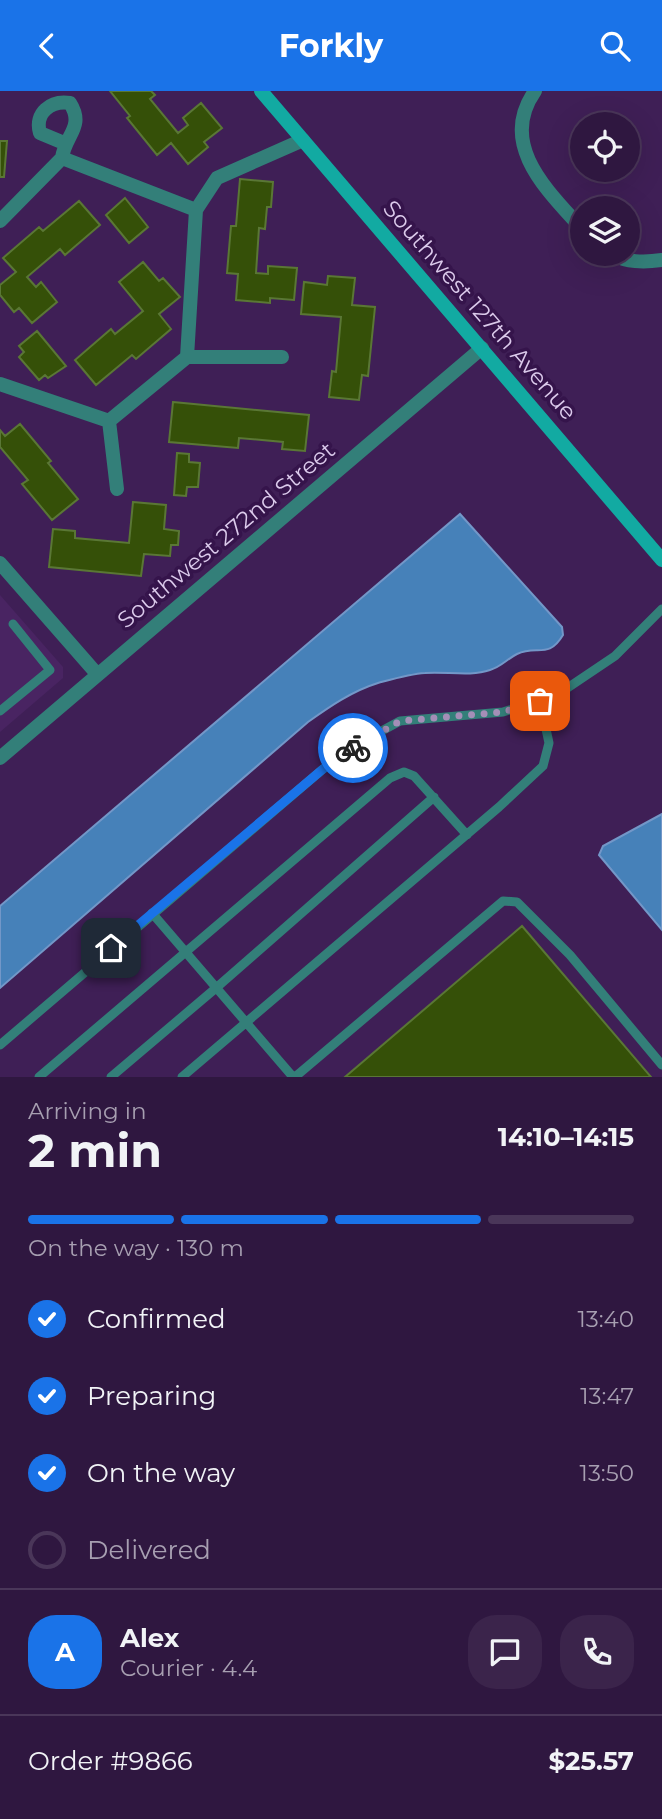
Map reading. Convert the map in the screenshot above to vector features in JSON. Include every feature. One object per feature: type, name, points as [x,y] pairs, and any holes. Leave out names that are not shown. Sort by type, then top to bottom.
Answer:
[{"type":"main road","name":"Southwest 127th Avenue","points":[[261,91],[662,560]]},
{"type":"street","points":[[535,91],[525,110],[522,127],[524,146],[530,165],[570,215]]},
{"type":"street","points":[[187,357],[196,210],[216,178],[303,139]]},
{"type":"street","points":[[0,221],[63,150],[196,210]]},
{"type":"street","points":[[640,263],[662,260]]},
{"type":"street","name":"Southwest 272nd Street","points":[[0,758],[482,348]]},
{"type":"street","points":[[109,421],[187,357],[282,357]]},
{"type":"street","points":[[0,384],[109,421]]},
{"type":"street","points":[[109,421],[117,489]]},
{"type":"street","points":[[0,563],[97,674]]},
{"type":"lane","points":[[0,1045],[323,769],[365,740],[400,721],[503,712],[557,695],[615,656],[662,609]]},
{"type":"lane","points":[[0,711],[50,670],[13,624]]},
{"type":"lane","points":[[182,1077],[467,835],[543,766],[549,743],[540,701]]},
{"type":"lane","points":[[39,1077],[390,778],[404,772],[414,776],[467,835]]},
{"type":"lane","points":[[111,1077],[433,797]]},
{"type":"lane","points":[[152,913],[294,1077],[503,901],[517,902],[570,955],[662,1065]]},
{"type":"shaded area","points":[[0,595],[63,667],[63,678],[0,732]]},
{"type":"water","points":[[460,514],[562,627],[563,635],[558,643],[547,649],[524,651],[497,667],[482,672],[419,674],[378,683],[333,705],[308,722],[0,988],[0,906]]},
{"type":"water","points":[[662,814],[662,930],[599,855],[603,846]]},
{"type":"building","points":[[110,91],[151,91],[155,95],[150,99],[178,133],[188,125],[183,118],[201,103],[222,128],[204,142],[208,147],[188,164],[171,143],[157,155],[127,118],[130,116]]},
{"type":"building","points":[[0,141],[7,141],[4,177],[0,177]]},
{"type":"building","points":[[240,179],[273,182],[271,207],[267,207],[265,229],[259,228],[256,273],[268,274],[268,266],[297,268],[294,300],[270,298],[270,303],[236,300],[238,274],[227,273],[231,226],[236,226]]},
{"type":"building","points":[[125,198],[148,227],[129,243],[106,215]]},
{"type":"building","points":[[79,201],[100,225],[65,255],[60,249],[27,277],[36,287],[41,282],[57,302],[32,323],[19,308],[14,312],[0,295],[0,285],[16,272],[3,258],[39,227],[43,231]]},
{"type":"building","points":[[143,262],[159,281],[163,278],[180,297],[159,314],[171,329],[136,359],[132,355],[96,385],[75,360],[111,329],[115,334],[143,311],[119,282]]},
{"type":"building","points":[[328,276],[355,278],[352,305],[375,307],[368,376],[362,375],[359,400],[329,397],[332,371],[336,372],[341,317],[301,314],[304,282],[327,285]]},
{"type":"building","points":[[37,331],[66,366],[48,378],[45,375],[39,380],[19,357],[24,352],[19,346]]},
{"type":"building","points":[[173,402],[309,415],[305,451],[282,449],[283,442],[239,438],[238,448],[169,442]]},
{"type":"building","points":[[20,424],[78,499],[52,520],[22,484],[28,480],[0,447],[0,430],[5,436]]},
{"type":"building","points":[[177,453],[189,454],[189,462],[200,463],[198,487],[187,487],[186,496],[174,495]]},
{"type":"building","points":[[133,502],[166,505],[164,529],[179,531],[178,545],[171,545],[170,556],[144,554],[141,576],[49,567],[53,529],[75,531],[75,538],[129,543]]},
{"type":"building","points":[[522,926],[651,1077],[345,1077]]},
{"type":"way so far","points":[[353,748],[400,721],[503,712],[540,701]]},
{"type":"route","points":[[111,948],[323,769],[353,748]]}]
